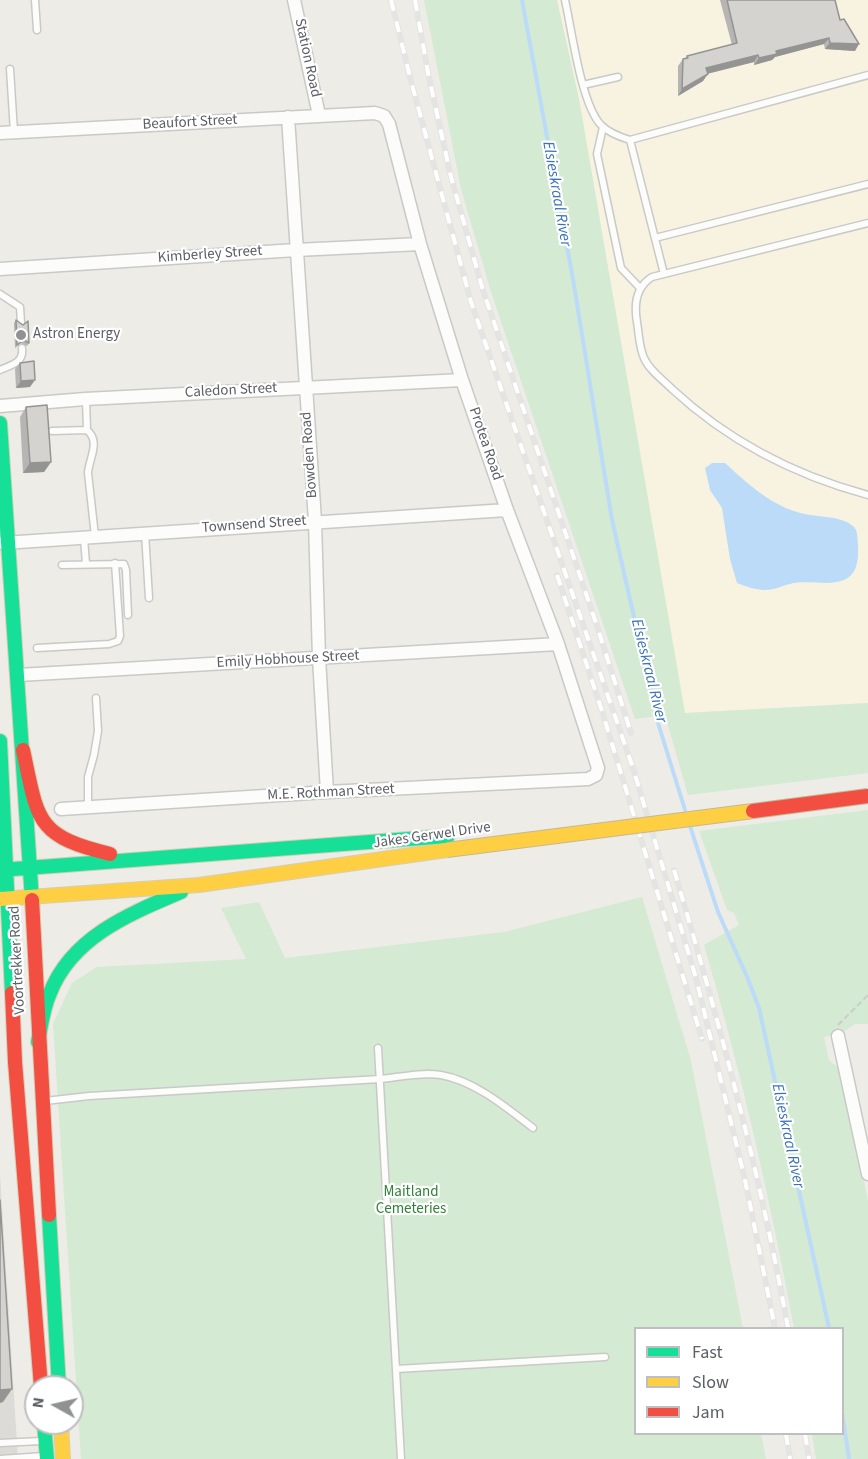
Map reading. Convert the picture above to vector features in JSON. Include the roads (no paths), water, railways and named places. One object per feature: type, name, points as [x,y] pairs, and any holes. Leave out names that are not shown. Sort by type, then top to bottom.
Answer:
[{"type":"main road","name":"Voortrekker Road","points":[[0,423],[5,543],[23,750],[58,1375]]},
{"type":"main road","name":"Voortrekker Road","points":[[0,741],[4,899],[21,1152],[40,1375]]},
{"type":"main road","points":[[23,750],[37,812],[52,834],[81,848],[135,860]]},
{"type":"main road","points":[[729,800],[868,783]]},
{"type":"main road","name":"Jakes Gerwel Drive","points":[[4,899],[199,885],[447,850],[868,796]]},
{"type":"main road","name":"Jakes Gerwel Drive","points":[[3,870],[454,835]]},
{"type":"main road","points":[[38,1041],[53,986],[79,948],[94,935],[117,921],[199,885]]},
{"type":"main road","points":[[45,1435],[47,1458]]},
{"type":"main road","points":[[62,1435],[63,1457]]},
{"type":"street","name":"Station Road","points":[[294,0],[319,116]]},
{"type":"street","name":"Beaufort Street","points":[[0,133],[380,114]]},
{"type":"street","name":"Protea Road","points":[[380,114],[389,124],[420,244],[462,380],[507,510],[558,644],[598,764],[598,772]]},
{"type":"street","name":"Bowden Road","points":[[288,117],[315,521],[319,658],[327,792]]},
{"type":"street","name":"Kimberley Street","points":[[0,269],[420,244]]},
{"type":"street","name":"Caledon Street","points":[[0,406],[86,399],[462,380]]},
{"type":"street","name":"Townsend Street","points":[[5,543],[507,510]]},
{"type":"street","name":"Emily Hobhouse Street","points":[[18,675],[558,644]]},
{"type":"street","name":"M.E. Rothman Street","points":[[61,809],[327,792],[588,779],[598,772]]},
{"type":"street","points":[[838,1036],[868,1169]]},
{"type":"lane","points":[[35,0],[37,30]]},
{"type":"lane","points":[[565,0],[583,85],[593,116],[603,127],[630,140],[868,75]]},
{"type":"lane","points":[[10,69],[14,133]]},
{"type":"lane","points":[[583,85],[618,77]]},
{"type":"lane","points":[[603,127],[597,154],[621,268],[640,288]]},
{"type":"lane","points":[[630,140],[664,274]]},
{"type":"lane","points":[[655,238],[868,184]]},
{"type":"lane","points":[[868,223],[652,277],[640,288],[636,308],[642,350],[649,366],[695,410],[746,445],[784,466],[845,489],[868,495]]},
{"type":"lane","points":[[0,294],[20,307],[21,322]]},
{"type":"lane","points":[[0,370],[18,361],[22,356],[22,348]]},
{"type":"lane","points":[[86,399],[87,430],[91,434],[94,451],[88,473],[90,537],[86,564]]},
{"type":"lane","points":[[52,431],[87,430]]},
{"type":"lane","points":[[145,533],[149,598]]},
{"type":"lane","points":[[37,648],[109,644],[118,641],[120,636],[116,563]]},
{"type":"lane","points":[[62,565],[124,564],[128,615]]},
{"type":"lane","points":[[88,808],[88,777],[98,732],[96,698]]},
{"type":"lane","points":[[378,1048],[401,1459]]},
{"type":"lane","points":[[42,1101],[428,1074],[455,1079],[491,1098],[533,1128]]},
{"type":"lane","points":[[396,1369],[605,1357]]},
{"type":"lane","points":[[0,1443],[62,1439]]},
{"type":"lane","points":[[0,1459],[63,1457]]},
{"type":"water","points":[[712,463],[725,463],[758,492],[786,508],[803,514],[834,518],[854,527],[858,553],[853,573],[836,582],[788,584],[768,590],[754,589],[737,583],[730,559],[722,508],[710,490],[705,468]]},
{"type":"waterway","name":"Elsieskraal River","points":[[522,0],[573,279],[612,520],[658,723],[685,810]]},
{"type":"waterway","name":"Elsieskraal River","points":[[690,826],[718,912],[759,1008],[829,1327]]},
{"type":"waterway","name":"Elsieskraal River","points":[[844,1425],[849,1459]]},
{"type":"railway","points":[[391,0],[471,302],[633,768],[696,978],[745,1180],[775,1327]]},
{"type":"railway","points":[[415,0],[428,73],[451,177],[482,287],[631,733]]},
{"type":"railway","points":[[557,575],[602,711],[702,1039]]},
{"type":"railway","points":[[674,870],[737,1098],[765,1212],[788,1327]]},
{"type":"railway","points":[[786,1435],[790,1459]]},
{"type":"railway","points":[[805,1435],[809,1459]]},
{"type":"place","name":"Astron Energy","points":[[21,335]]},
{"type":"park label","name":"Maitland Cemeteries","points":[[411,1202]]}]
